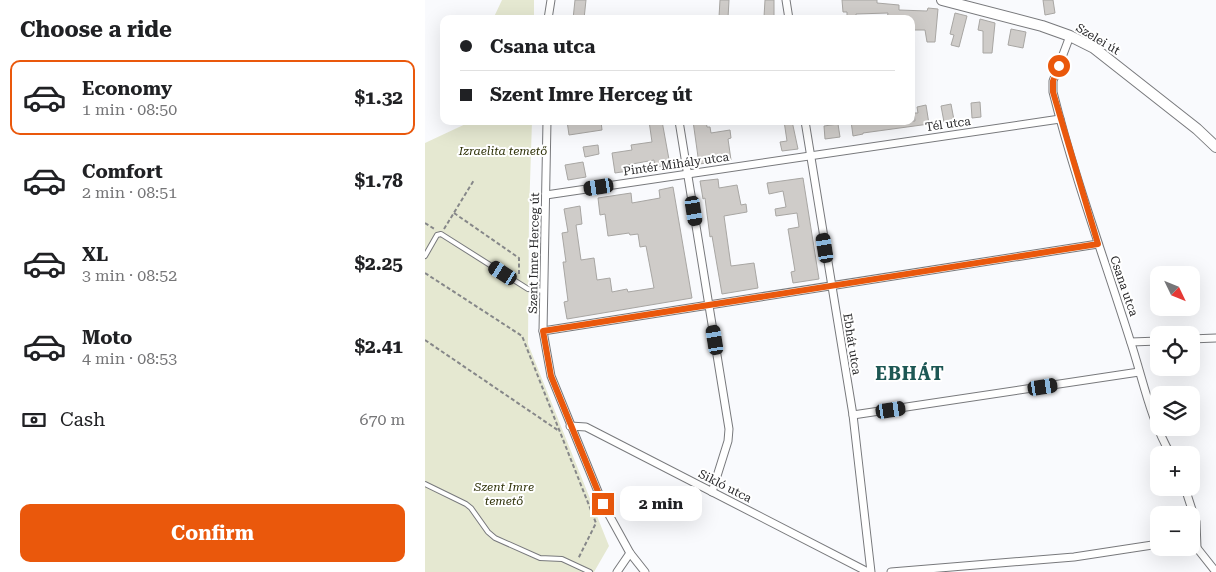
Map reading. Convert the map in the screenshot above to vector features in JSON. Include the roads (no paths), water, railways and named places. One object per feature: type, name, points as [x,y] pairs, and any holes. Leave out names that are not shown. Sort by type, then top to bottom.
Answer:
[{"type":"main road","name":"Szelei út","points":[[942,0],[1042,26],[1070,36],[1094,48],[1197,129],[1216,147]]},
{"type":"street","points":[[549,15],[551,0]]},
{"type":"street","points":[[786,0],[788,15]]},
{"type":"street","name":"Csana utca","points":[[1070,36],[1053,81],[1053,92],[1059,119],[1159,434],[1166,446]]},
{"type":"street","name":"Tél utca","points":[[810,156],[1059,119]]},
{"type":"street","name":"Szent Imre Herceg út","points":[[547,125],[543,331],[551,376],[603,504],[630,553],[645,572]]},
{"type":"street","points":[[680,125],[729,429],[728,441],[712,492]]},
{"type":"street","name":"Ebhát utca","points":[[806,125],[853,415],[870,572]]},
{"type":"street","name":"Pintér Mihály utca","points":[[546,195],[810,156]]},
{"type":"street","points":[[543,331],[1098,244]]},
{"type":"street","points":[[1200,339],[1216,338]]},
{"type":"street","points":[[1131,342],[1150,341]]},
{"type":"street","points":[[853,415],[1139,372]]},
{"type":"street","name":"Sikló utca","points":[[571,426],[585,427],[870,572]]},
{"type":"street","points":[[891,572],[1074,557],[1150,545]]},
{"type":"street","points":[[617,572],[630,553]]},
{"type":"street","points":[[1200,553],[1216,572]]},
{"type":"lane","points":[[425,256],[437,235],[441,234],[528,289],[544,291]]},
{"type":"lane","points":[[425,484],[466,504],[495,538],[540,558],[562,559],[590,572]]},
{"type":"district","name":"EBHÁT","points":[[910,373]]},
{"type":"park label","name":"Izraelita temető","points":[[503,151]]},
{"type":"park label","name":"Szent Imre temető","points":[[504,494]]}]
